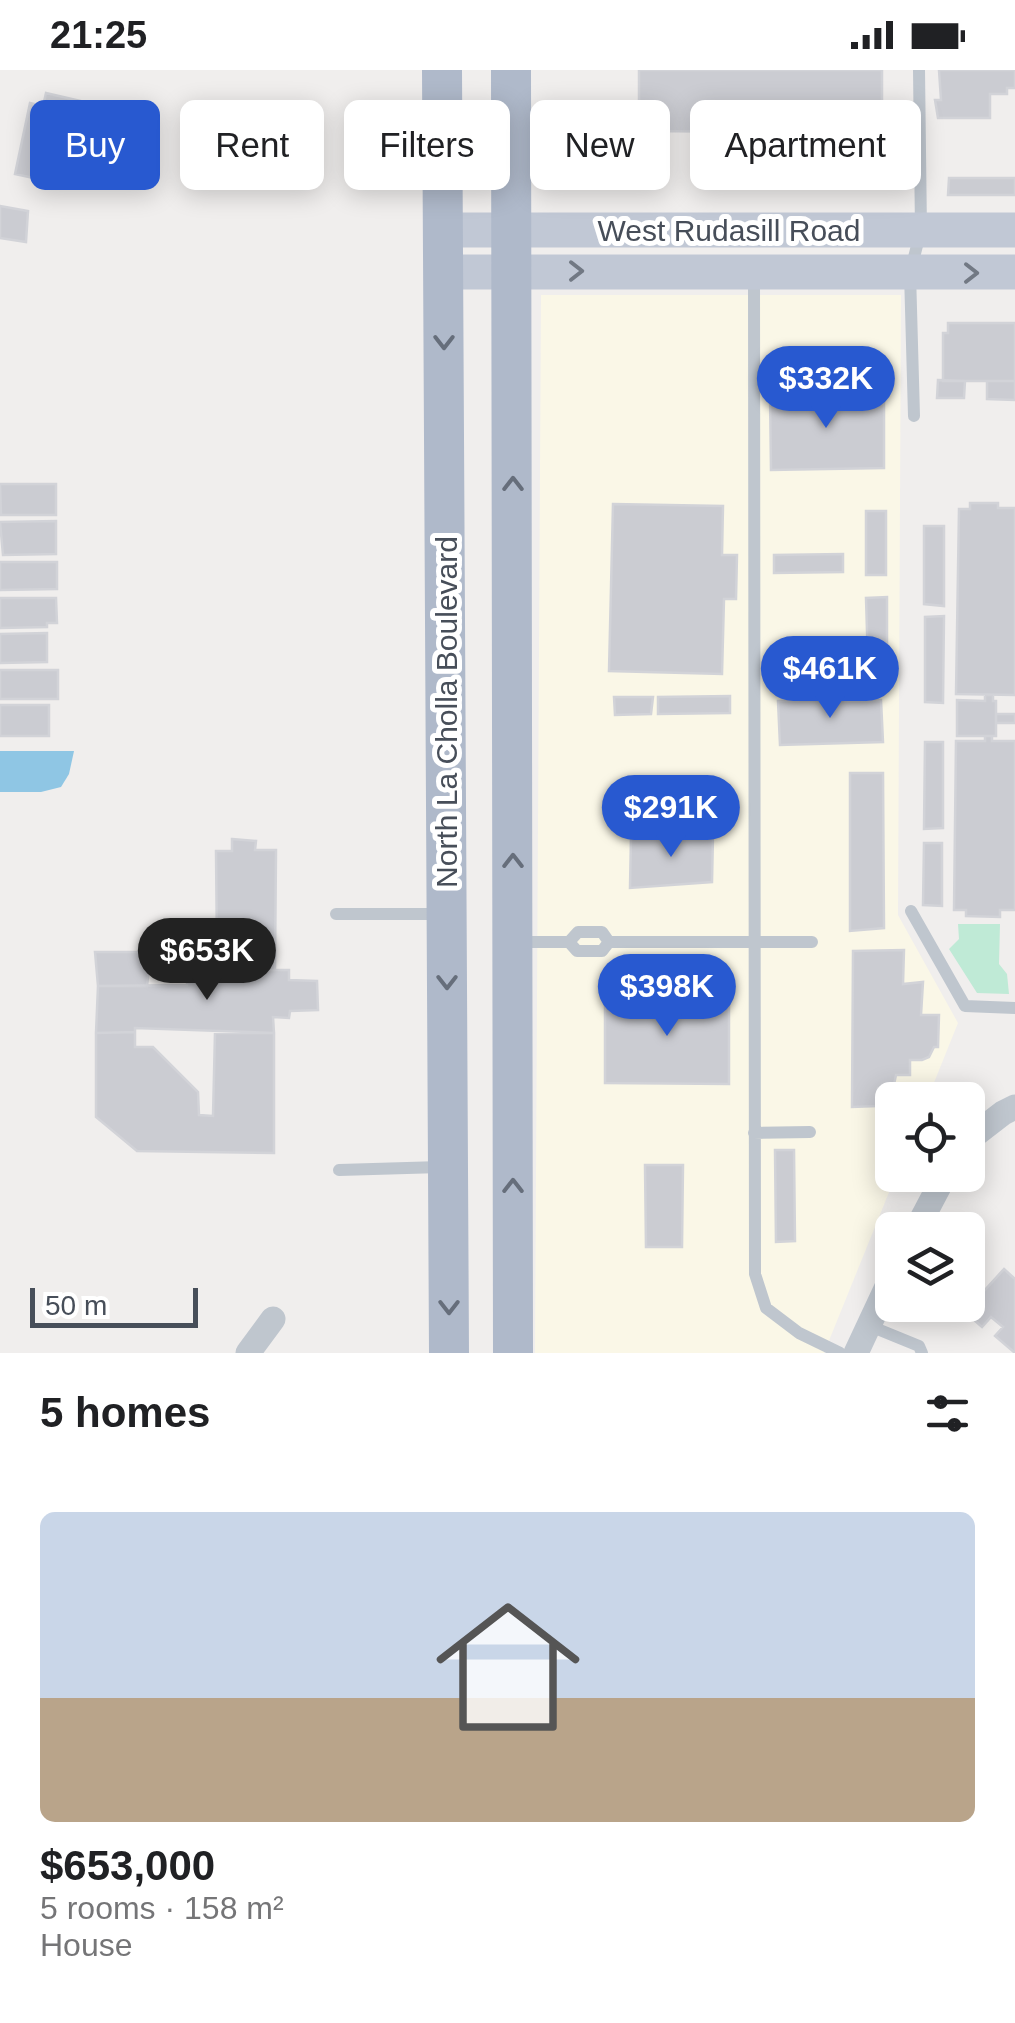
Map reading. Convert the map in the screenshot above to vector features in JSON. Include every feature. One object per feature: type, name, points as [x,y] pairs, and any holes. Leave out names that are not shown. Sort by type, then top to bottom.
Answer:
[{"type":"main road","name":"North La Cholla Boulevard","points":[[442,70],[449,1353]]},
{"type":"main road","points":[[511,70],[514,1353]]},
{"type":"street","name":"West Rudasill Road","points":[[444,230],[1015,230]]},
{"type":"street","name":"West Rudasill Road","points":[[444,272],[1015,272]]},
{"type":"street","points":[[985,1126],[1015,1108]]},
{"type":"street","points":[[857,1353],[875,1315]]},
{"type":"street","points":[[248,1353],[273,1319]]},
{"type":"lane","points":[[914,416],[910,273],[921,230],[918,70]]},
{"type":"lane","points":[[754,271],[755,1274],[766,1308],[799,1333],[840,1353]]},
{"type":"lane","points":[[912,912],[965,1006],[1015,1008]]},
{"type":"lane","points":[[336,914],[447,914]]},
{"type":"lane","points":[[513,942],[569,942],[578,932],[602,932],[610,942],[812,942]]},
{"type":"lane","points":[[754,1133],[810,1132]]},
{"type":"lane","points":[[339,1170],[448,1167]]},
{"type":"lane","points":[[870,1326],[919,1346],[922,1353]]},
{"type":"shaded area","points":[[541,295],[901,295],[898,915],[958,1023],[934,1082],[875,1082],[875,1192],[889,1192],[881,1212],[875,1212],[875,1227],[824,1353],[535,1353]]},
{"type":"green space","points":[[958,924],[1000,924],[999,964],[1007,974],[1009,994],[977,993],[949,949],[959,939]]},
{"type":"water","points":[[0,751],[74,751],[69,774],[61,787],[41,792],[0,792]]},
{"type":"building","points":[[639,70],[882,70],[882,100],[690,100],[690,131],[670,131],[670,100],[639,100]]},
{"type":"building","points":[[939,70],[1015,70],[1015,88],[1007,88],[1007,94],[990,94],[990,118],[938,118],[935,100],[941,100]]},
{"type":"building","points":[[46,93],[76,100],[44,100]]},
{"type":"building","points":[[30,103],[30,177],[15,174]]},
{"type":"building","points":[[949,178],[1015,178],[1015,195],[948,195]]},
{"type":"building","points":[[0,206],[28,211],[26,242],[0,238]]},
{"type":"building","points":[[948,323],[1015,323],[1015,381],[943,381],[943,333],[948,333]]},
{"type":"building","points":[[938,380],[965,381],[964,398],[937,398]]},
{"type":"building","points":[[987,381],[1015,381],[1015,400],[987,399]]},
{"type":"building","points":[[804,383],[804,396],[884,395],[884,468],[771,470],[770,395],[780,395],[780,384]]},
{"type":"building","points":[[0,484],[56,484],[56,515],[1,515]]},
{"type":"building","points":[[970,503],[998,503],[998,508],[1015,508],[1015,695],[956,694],[959,509],[970,509]]},
{"type":"building","points":[[613,504],[723,506],[722,555],[737,555],[736,599],[724,599],[722,674],[609,671]]},
{"type":"building","points":[[866,511],[886,511],[886,575],[866,575]]},
{"type":"building","points":[[56,521],[56,554],[3,555],[0,522]]},
{"type":"building","points":[[924,526],[944,526],[944,606],[924,604]]},
{"type":"building","points":[[843,554],[843,572],[774,573],[774,555]]},
{"type":"building","points":[[0,562],[57,562],[57,589],[0,590]]},
{"type":"building","points":[[887,597],[887,663],[868,664],[866,598]]},
{"type":"building","points":[[0,598],[56,598],[57,623],[47,623],[47,627],[0,628]]},
{"type":"building","points":[[944,616],[943,703],[925,702],[925,617]]},
{"type":"building","points":[[47,633],[47,662],[0,663],[0,634]]},
{"type":"building","points":[[0,670],[58,670],[58,699],[0,699]]},
{"type":"building","points":[[844,692],[845,701],[881,700],[883,742],[780,745],[778,701],[824,699],[824,693]]},
{"type":"building","points":[[985,695],[993,695],[996,701],[996,736],[957,736],[957,700],[985,701]]},
{"type":"building","points":[[730,696],[730,713],[658,714],[658,697]]},
{"type":"building","points":[[614,697],[653,697],[651,714],[615,715]]},
{"type":"building","points":[[0,705],[49,705],[49,736],[0,736]]},
{"type":"building","points":[[996,714],[1015,714],[1015,723],[996,723]]},
{"type":"building","points":[[985,736],[992,736],[992,741],[1015,741],[1015,910],[1000,910],[1000,917],[966,916],[966,910],[954,910],[956,741],[985,741]]},
{"type":"building","points":[[925,742],[943,742],[943,828],[924,829]]},
{"type":"building","points":[[850,773],[883,773],[884,928],[850,931]]},
{"type":"building","points":[[713,835],[712,882],[630,888],[631,836]]},
{"type":"building","points":[[232,839],[256,841],[255,850],[276,850],[275,970],[149,969],[147,986],[98,986],[95,952],[144,952],[144,938],[190,939],[190,953],[217,953],[216,851],[232,851]]},
{"type":"building","points":[[924,843],[942,843],[942,906],[923,905]]},
{"type":"building","points":[[904,950],[903,984],[923,982],[921,1015],[939,1015],[938,1047],[929,1057],[910,1060],[910,1075],[896,1075],[894,1082],[875,1082],[875,1106],[852,1107],[853,951]]},
{"type":"building","points":[[187,970],[289,970],[289,980],[317,981],[318,1010],[290,1011],[289,1018],[273,1017],[274,1033],[135,1028],[135,1032],[96,1033],[98,986],[187,985]]},
{"type":"building","points":[[605,994],[729,995],[729,1084],[605,1083]]},
{"type":"building","points":[[135,1032],[135,1047],[153,1047],[198,1092],[199,1115],[213,1116],[215,1033],[274,1033],[274,1153],[137,1151],[96,1117],[96,1033]]},
{"type":"building","points":[[775,1150],[794,1150],[795,1241],[776,1242]]},
{"type":"building","points":[[645,1165],[683,1165],[682,1247],[646,1247]]},
{"type":"building","points":[[1004,1269],[1015,1279],[1015,1353],[995,1336],[1003,1327],[991,1317],[982,1327],[976,1322],[985,1322],[985,1290]]}]
